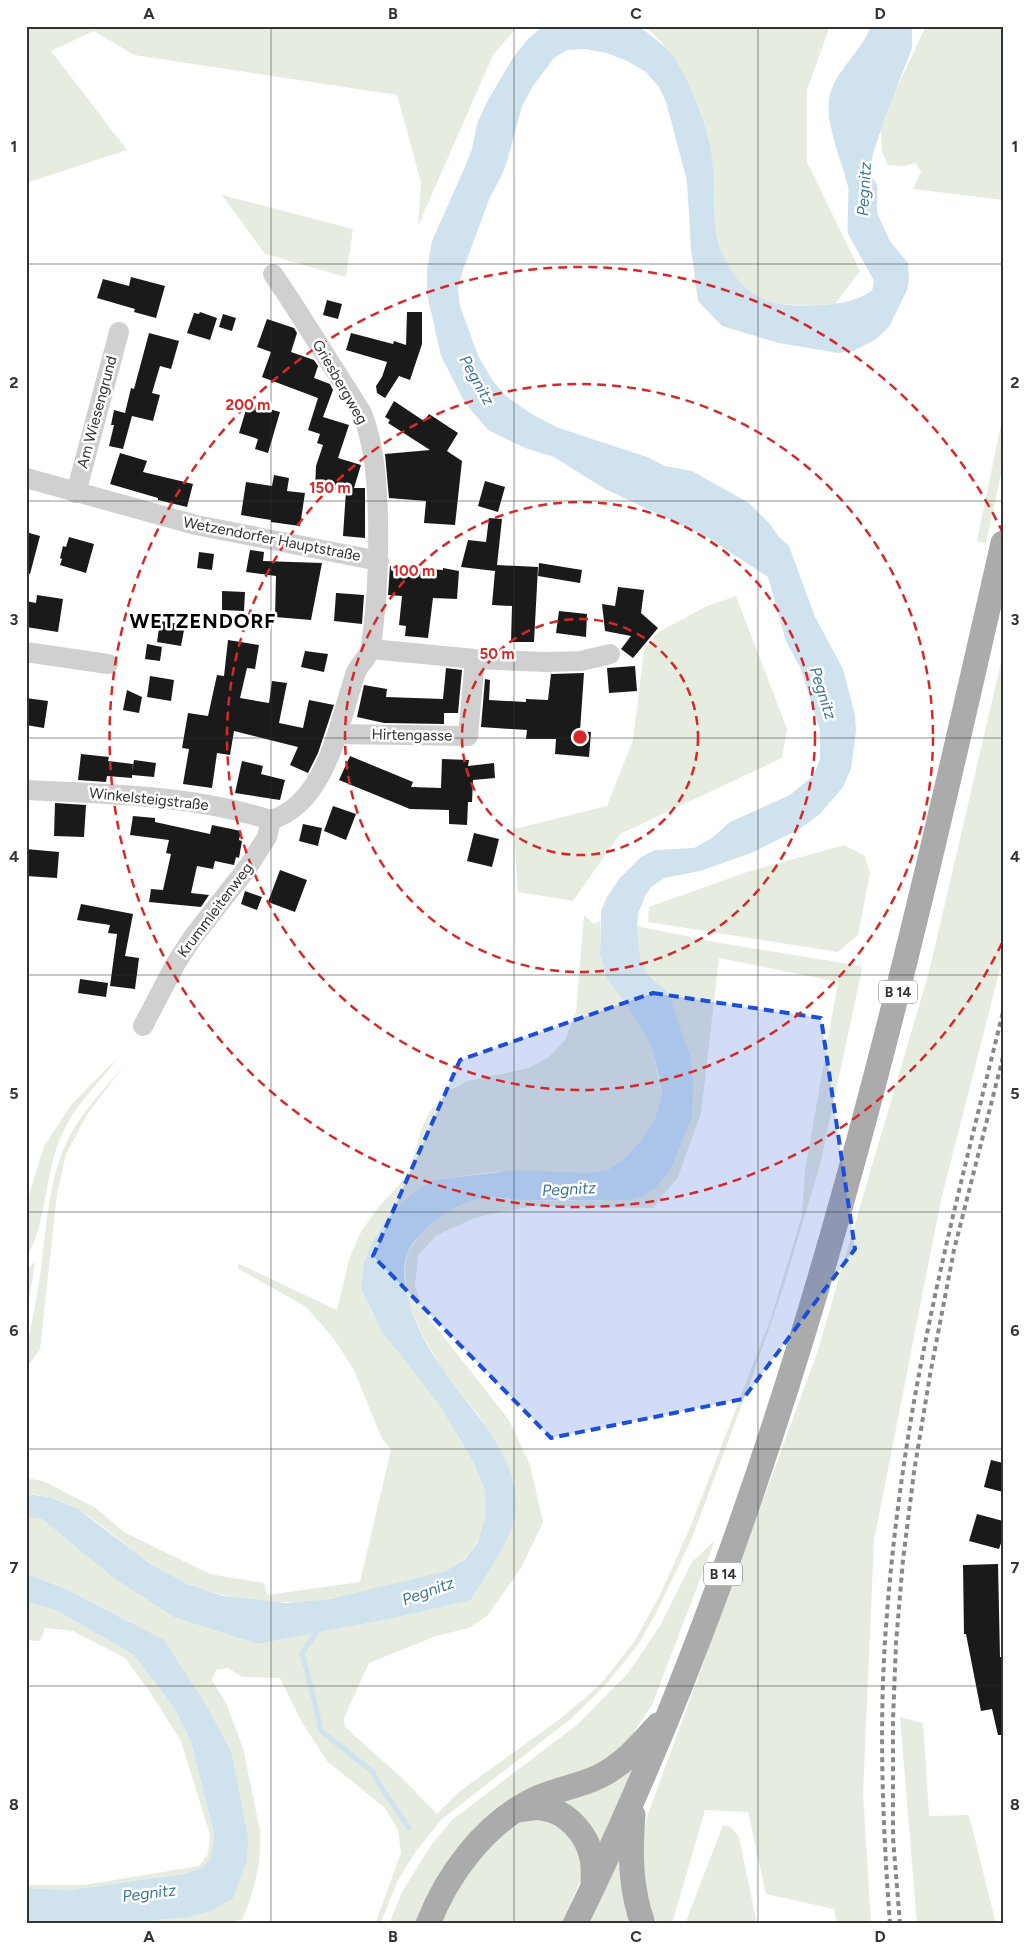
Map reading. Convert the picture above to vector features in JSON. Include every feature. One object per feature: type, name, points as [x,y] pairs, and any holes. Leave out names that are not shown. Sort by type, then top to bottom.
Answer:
[{"type":"main road","name":"B 14","points":[[575,1924],[634,1797],[707,1619],[743,1519],[810,1312],[883,1049],[926,882],[1003,543]]},
{"type":"main road","points":[[428,1924],[440,1895],[461,1863],[486,1835],[515,1810],[542,1795],[598,1777],[613,1768],[641,1744],[671,1710]]},
{"type":"main road","points":[[634,1797],[630,1864],[635,1898],[643,1924]]},
{"type":"main road","points":[[515,1810],[534,1808],[551,1810],[561,1815],[578,1829],[584,1838],[592,1859],[593,1887]]},
{"type":"street","name":"Griesbergweg","points":[[273,274],[362,413],[367,425],[377,479],[378,560]]},
{"type":"street","name":"Am Wiesengrund","points":[[76,493],[119,332]]},
{"type":"street","name":"Wetzendorfer Hauptstraße","points":[[26,478],[196,525],[378,560],[371,649],[357,670],[338,734],[314,788],[298,806],[282,817],[271,820]]},
{"type":"street","points":[[371,649],[475,659],[546,662],[581,661],[610,654]]},
{"type":"street","points":[[26,652],[108,664]]},
{"type":"street","name":"Hirtengasse","points":[[338,734],[468,736],[475,659]]},
{"type":"street","name":"Winkelsteigstraße","points":[[26,790],[190,801],[250,813],[271,820]]},
{"type":"street","name":"Krummleitenweg","points":[[143,1026],[176,963],[189,943],[248,867],[267,837],[271,820]]},
{"type":"highlighted area","points":[[653,993],[821,1018],[855,1249],[743,1399],[551,1438],[373,1256],[460,1060]]},
{"type":"shaded area","points":[[26,26],[518,26],[493,55],[418,226],[421,182],[397,95],[134,55],[94,31],[51,51],[127,150],[26,183]]},
{"type":"shaded area","points":[[645,26],[830,26],[807,90],[807,162],[860,271],[835,304],[795,305],[771,302],[749,292],[732,274],[717,240],[712,158],[704,120],[682,72],[666,48]]},
{"type":"shaded area","points":[[926,26],[1003,26],[1003,200],[913,189],[921,172],[916,163],[904,166],[888,165],[882,152],[881,129],[894,94]]},
{"type":"shaded area","points":[[222,195],[353,229],[346,277],[265,254]]},
{"type":"shaded area","points":[[1003,415],[1003,465],[986,543],[977,541]]},
{"type":"shaded area","points":[[736,596],[787,729],[782,758],[620,834],[573,901],[518,892],[514,829],[607,806],[633,740],[644,651],[657,633],[707,606]]},
{"type":"shaded area","points":[[1003,654],[1003,957],[941,1200],[874,1540],[863,1793],[871,1924],[837,1924],[834,1909],[766,1894],[748,1812],[705,1810],[672,1924],[660,1924],[647,1910],[639,1854],[648,1814],[817,1353],[929,972]]},
{"type":"shaded area","points":[[844,845],[865,856],[870,873],[858,935],[838,952],[648,922],[649,907],[747,872]]},
{"type":"shaded area","points":[[584,915],[594,924],[600,921],[600,955],[607,979],[625,1002],[651,1045],[662,1093],[655,1119],[642,1141],[625,1158],[608,1170],[586,1173],[492,1172],[434,1180],[370,1308],[386,1334],[440,1405],[481,1477],[487,1501],[487,1513],[480,1536],[467,1556],[448,1570],[351,1595],[305,1601],[258,1601],[211,1592],[189,1584],[148,1562],[106,1529],[76,1509],[61,1501],[44,1496],[26,1494],[26,1478],[43,1481],[96,1508],[124,1532],[210,1574],[264,1583],[267,1595],[360,1582],[391,1450],[382,1439],[354,1370],[334,1339],[306,1307],[237,1268],[239,1264],[337,1310],[350,1256],[362,1230],[411,1167],[421,1130],[430,1111],[447,1092],[468,1081],[529,1068],[549,1057],[565,1040],[576,1012]]},
{"type":"shaded area","points":[[637,926],[720,943],[861,966],[862,969],[820,1165],[783,1288],[692,1538],[640,1642],[608,1682],[572,1718],[442,1819],[416,1851],[398,1880],[380,1924],[375,1924],[401,1853],[398,1830],[385,1808],[327,1761],[300,1719],[280,1678],[242,1677],[228,1668],[216,1670],[212,1680],[226,1703],[243,1748],[260,1831],[260,1854],[256,1877],[242,1920],[214,1924],[86,1924],[124,1923],[248,1837],[134,1624],[70,1591],[33,1576],[26,1576],[26,1517],[42,1519],[111,1576],[258,1644],[395,1618],[471,1600],[506,1540],[514,1521],[514,1482],[505,1461],[480,1417],[441,1368],[422,1334],[408,1303],[405,1267],[407,1254],[419,1235],[437,1219],[461,1203],[486,1197],[518,1200],[601,1201],[670,1171],[656,980],[647,973],[641,962]],"holes":[[[719,958],[838,982],[805,1171],[802,1215],[771,1318],[691,1525],[661,1593],[634,1642],[600,1685],[560,1719],[460,1791],[437,1814],[402,1778],[345,1727],[344,1718],[369,1663],[436,1636],[469,1628],[488,1615],[521,1568],[543,1522],[530,1465],[509,1420],[422,1309],[415,1286],[418,1255],[437,1235],[477,1217],[533,1206],[653,1208],[678,1177],[701,1113]]]},
{"type":"shaded area","points":[[117,1058],[77,1108],[64,1129],[53,1160],[37,1233],[26,1257],[27,1202],[44,1146],[71,1105]]},
{"type":"shaded area","points":[[126,1063],[88,1113],[66,1154],[57,1194],[40,1349],[26,1369],[27,1347],[39,1283],[51,1191],[61,1155],[81,1118]]},
{"type":"shaded area","points":[[35,1262],[29,1300],[26,1301],[26,1270]]},
{"type":"shaded area","points":[[715,1540],[652,1705],[629,1739],[608,1759],[585,1771],[553,1781],[417,1924],[389,1924],[402,1892],[432,1844],[452,1820],[578,1724],[629,1672],[661,1624],[692,1562]]},
{"type":"shaded area","points":[[30,1603],[56,1610],[134,1655],[173,1706],[191,1742],[214,1834],[211,1858],[201,1868],[183,1874],[70,1890],[26,1888],[26,1885],[84,1885],[199,1866],[208,1854],[210,1835],[181,1741],[148,1689],[125,1658],[73,1631],[45,1628],[40,1641],[26,1640],[26,1604]]},
{"type":"shaded area","points":[[900,1717],[923,1723],[929,1816],[969,1815],[996,1924],[917,1924]]},
{"type":"shaded area","points":[[635,1766],[601,1841],[595,1842],[553,1798]]},
{"type":"shaded area","points":[[533,1818],[567,1826],[584,1858],[580,1882],[561,1924],[440,1924],[453,1893],[479,1855],[515,1822]]},
{"type":"shaded area","points":[[723,1825],[731,1827],[739,1837],[757,1924],[685,1924]]},
{"type":"shaded area","points":[[620,1849],[638,1924],[584,1924]]},
{"type":"water","points":[[634,25],[644,30],[669,51],[688,83],[699,108],[710,144],[713,164],[715,225],[726,262],[739,281],[749,291],[773,302],[801,306],[832,304],[853,300],[873,290],[880,279],[880,266],[864,234],[852,203],[831,127],[829,100],[841,71],[861,45],[871,26],[912,26],[912,48],[885,118],[873,153],[871,167],[873,204],[890,241],[908,263],[909,280],[907,290],[889,327],[875,340],[853,351],[838,353],[779,343],[722,326],[698,301],[691,249],[687,181],[666,102],[659,87],[646,72],[627,61],[607,53],[585,49],[567,50],[554,58],[533,86],[522,106],[507,161],[490,197],[463,270],[458,289],[460,306],[479,358],[493,381],[506,396],[530,413],[556,427],[647,457],[665,466],[692,471],[749,503],[789,546],[815,617],[843,669],[855,715],[856,731],[851,769],[843,787],[820,814],[798,830],[751,853],[700,871],[664,878],[651,887],[645,896],[638,914],[637,930],[640,959],[646,972],[669,994],[690,1056],[693,1078],[692,1116],[670,1171],[656,1187],[643,1196],[629,1200],[519,1200],[493,1197],[469,1201],[448,1212],[429,1226],[413,1243],[406,1256],[405,1284],[408,1299],[419,1329],[434,1357],[489,1431],[508,1465],[514,1483],[516,1502],[512,1527],[500,1553],[471,1600],[395,1618],[258,1644],[174,1617],[111,1576],[42,1519],[26,1517],[26,1494],[50,1497],[78,1509],[149,1563],[185,1583],[223,1596],[286,1603],[330,1599],[446,1571],[465,1559],[478,1542],[486,1515],[485,1490],[475,1465],[439,1404],[381,1330],[361,1288],[364,1263],[372,1243],[391,1213],[411,1195],[434,1180],[518,1170],[585,1173],[608,1170],[625,1158],[641,1141],[655,1119],[662,1093],[651,1045],[625,1002],[607,979],[600,955],[601,911],[607,897],[619,879],[641,857],[655,850],[694,848],[712,838],[730,822],[790,795],[814,775],[820,759],[820,730],[800,667],[786,641],[768,577],[707,537],[605,489],[554,457],[525,448],[488,430],[465,403],[441,356],[427,294],[427,270],[432,241],[472,149],[477,124],[488,100],[513,58],[528,39],[543,26]]},
{"type":"water","points":[[26,1576],[33,1576],[70,1591],[164,1640],[206,1705],[231,1751],[248,1837],[247,1861],[233,1898],[211,1911],[188,1917],[124,1923],[26,1923],[26,1888],[70,1890],[183,1874],[201,1868],[211,1858],[214,1834],[191,1742],[173,1706],[134,1655],[56,1610],[30,1603],[26,1604]]},
{"type":"building","points":[[131,277],[165,286],[156,318],[134,312],[135,309],[97,298],[103,279],[129,286]]},
{"type":"building","points":[[327,300],[342,304],[338,319],[323,315]]},
{"type":"building","points":[[200,312],[217,318],[210,340],[187,333],[194,313],[199,314]]},
{"type":"building","points":[[407,312],[422,312],[422,344],[410,380],[399,376],[385,398],[377,393],[376,386],[382,377],[387,362],[346,350],[351,333],[393,344],[394,341],[406,345]]},
{"type":"building","points":[[223,314],[236,318],[232,331],[219,327]]},
{"type":"building","points":[[267,319],[294,328],[297,333],[291,352],[314,360],[318,366],[314,378],[330,384],[333,390],[323,417],[349,425],[338,458],[361,465],[354,488],[365,488],[365,538],[343,536],[346,491],[315,489],[316,466],[323,445],[317,443],[320,434],[308,430],[318,398],[262,377],[271,352],[257,347]]},
{"type":"building","points":[[149,333],[179,341],[171,369],[160,366],[152,393],[160,395],[153,421],[132,416],[123,449],[109,446],[114,425],[111,425],[114,410],[125,413],[131,388],[134,389]]},
{"type":"building","points":[[394,401],[424,421],[429,414],[458,433],[447,451],[462,461],[455,525],[424,523],[426,501],[389,498],[385,454],[430,450],[388,423],[390,420],[385,417]]},
{"type":"building","points":[[248,403],[280,412],[268,453],[255,449],[258,439],[239,433]]},
{"type":"building","points":[[120,453],[147,461],[143,472],[193,484],[187,507],[158,500],[158,498],[110,484]]},
{"type":"building","points":[[274,475],[289,478],[287,491],[305,493],[300,526],[241,515],[246,482],[272,486]]},
{"type":"building","points":[[485,481],[505,487],[498,512],[478,506]]},
{"type":"building","points":[[489,518],[502,519],[497,565],[538,567],[534,642],[511,642],[512,606],[492,605],[495,571],[461,567],[468,540],[486,542]]},
{"type":"building","points":[[26,532],[40,536],[30,574],[26,573]]},
{"type":"building","points":[[69,537],[94,544],[86,573],[60,565],[63,546],[66,547]]},
{"type":"building","points":[[250,550],[264,552],[263,561],[322,563],[311,620],[275,617],[276,576],[246,572]]},
{"type":"building","points":[[199,552],[214,554],[212,570],[197,568]]},
{"type":"building","points":[[539,563],[582,570],[580,583],[538,576]]},
{"type":"building","points":[[390,566],[443,570],[443,568],[459,571],[457,599],[433,598],[428,638],[405,636],[406,626],[399,625],[402,596],[388,595]]},
{"type":"building","points":[[618,587],[644,590],[641,613],[658,628],[633,658],[621,649],[631,636],[605,631],[602,604],[615,606]]},
{"type":"building","points":[[222,591],[245,592],[244,611],[222,610]]},
{"type":"building","points":[[336,593],[364,595],[362,624],[334,621]]},
{"type":"building","points":[[37,595],[63,599],[58,632],[26,627],[26,601],[36,603]]},
{"type":"building","points":[[559,611],[587,614],[586,637],[556,633]]},
{"type":"building","points":[[160,621],[185,625],[181,646],[157,642]]},
{"type":"building","points":[[228,640],[259,645],[255,669],[247,668],[240,698],[269,703],[272,681],[287,683],[279,723],[303,728],[309,700],[334,705],[318,753],[308,773],[290,765],[298,747],[234,731],[230,755],[217,753],[212,788],[183,784],[189,749],[182,748],[188,713],[208,716],[217,675],[224,676]]},
{"type":"building","points":[[147,644],[162,647],[160,661],[145,659]]},
{"type":"building","points":[[305,651],[328,654],[324,672],[301,667]]},
{"type":"building","points":[[635,666],[637,691],[609,693],[607,668]]},
{"type":"building","points":[[446,668],[462,670],[458,713],[444,713],[444,724],[384,723],[357,717],[364,685],[387,689],[386,697],[443,699]]},
{"type":"building","points":[[584,673],[580,731],[591,732],[589,757],[555,754],[556,739],[526,739],[527,730],[481,727],[485,679],[490,680],[489,700],[526,702],[526,699],[548,700],[551,674]]},
{"type":"building","points":[[150,676],[174,680],[171,701],[147,697]]},
{"type":"building","points":[[127,690],[142,697],[139,713],[123,710]]},
{"type":"building","points":[[26,698],[48,701],[44,728],[26,725]]},
{"type":"building","points":[[81,754],[109,757],[108,761],[133,764],[132,772],[134,760],[156,763],[154,777],[132,775],[132,778],[107,776],[106,782],[78,780]]},
{"type":"building","points":[[350,756],[413,782],[411,787],[441,788],[442,759],[469,760],[468,766],[494,763],[495,778],[473,780],[472,802],[468,802],[467,825],[449,824],[449,810],[410,809],[339,780]]},
{"type":"building","points":[[242,761],[263,766],[261,774],[285,780],[280,800],[235,793]]},
{"type":"building","points":[[55,803],[86,805],[84,837],[54,836]]},
{"type":"building","points":[[333,806],[356,814],[346,840],[324,831]]},
{"type":"building","points":[[133,816],[155,818],[155,822],[210,834],[212,825],[241,831],[239,840],[242,841],[239,858],[236,857],[234,865],[215,861],[213,869],[197,866],[191,893],[209,895],[201,907],[149,902],[151,889],[163,890],[171,854],[166,853],[169,840],[130,835]]},
{"type":"building","points":[[303,824],[322,828],[318,846],[299,841]]},
{"type":"building","points":[[474,833],[499,839],[492,867],[467,861]]},
{"type":"building","points":[[26,849],[59,852],[57,878],[26,876]]},
{"type":"building","points":[[280,870],[307,880],[295,912],[268,902]]},
{"type":"building","points":[[245,891],[262,897],[257,910],[241,904]]},
{"type":"building","points":[[81,904],[133,914],[125,956],[139,958],[135,989],[110,986],[117,934],[108,933],[110,925],[77,920]]},
{"type":"building","points":[[80,979],[108,983],[106,997],[78,993]]},
{"type":"building","points":[[991,1460],[1003,1463],[1003,1492],[984,1487]]},
{"type":"building","points":[[977,1514],[1003,1521],[1003,1537],[999,1549],[969,1541]]},
{"type":"building","points":[[998,1564],[1000,1657],[1003,1657],[1003,1735],[998,1735],[992,1709],[981,1711],[966,1634],[964,1634],[963,1565]]},
{"type":"waterway","name":"Pegnitz","points":[[863,189],[862,229],[889,278],[887,290]]},
{"type":"waterway","points":[[318,1630],[302,1653],[321,1731],[372,1771],[409,1828]]},
{"type":"railway","points":[[890,1924],[885,1853],[882,1712],[885,1641],[898,1504],[929,1324],[959,1190],[1003,1012]]},
{"type":"railway","points":[[900,1924],[893,1838],[893,1720],[896,1643],[903,1560],[914,1472],[954,1250],[1003,1057]]},
{"type":"district","name":"WETZENDORF","points":[[203,621]]}]
